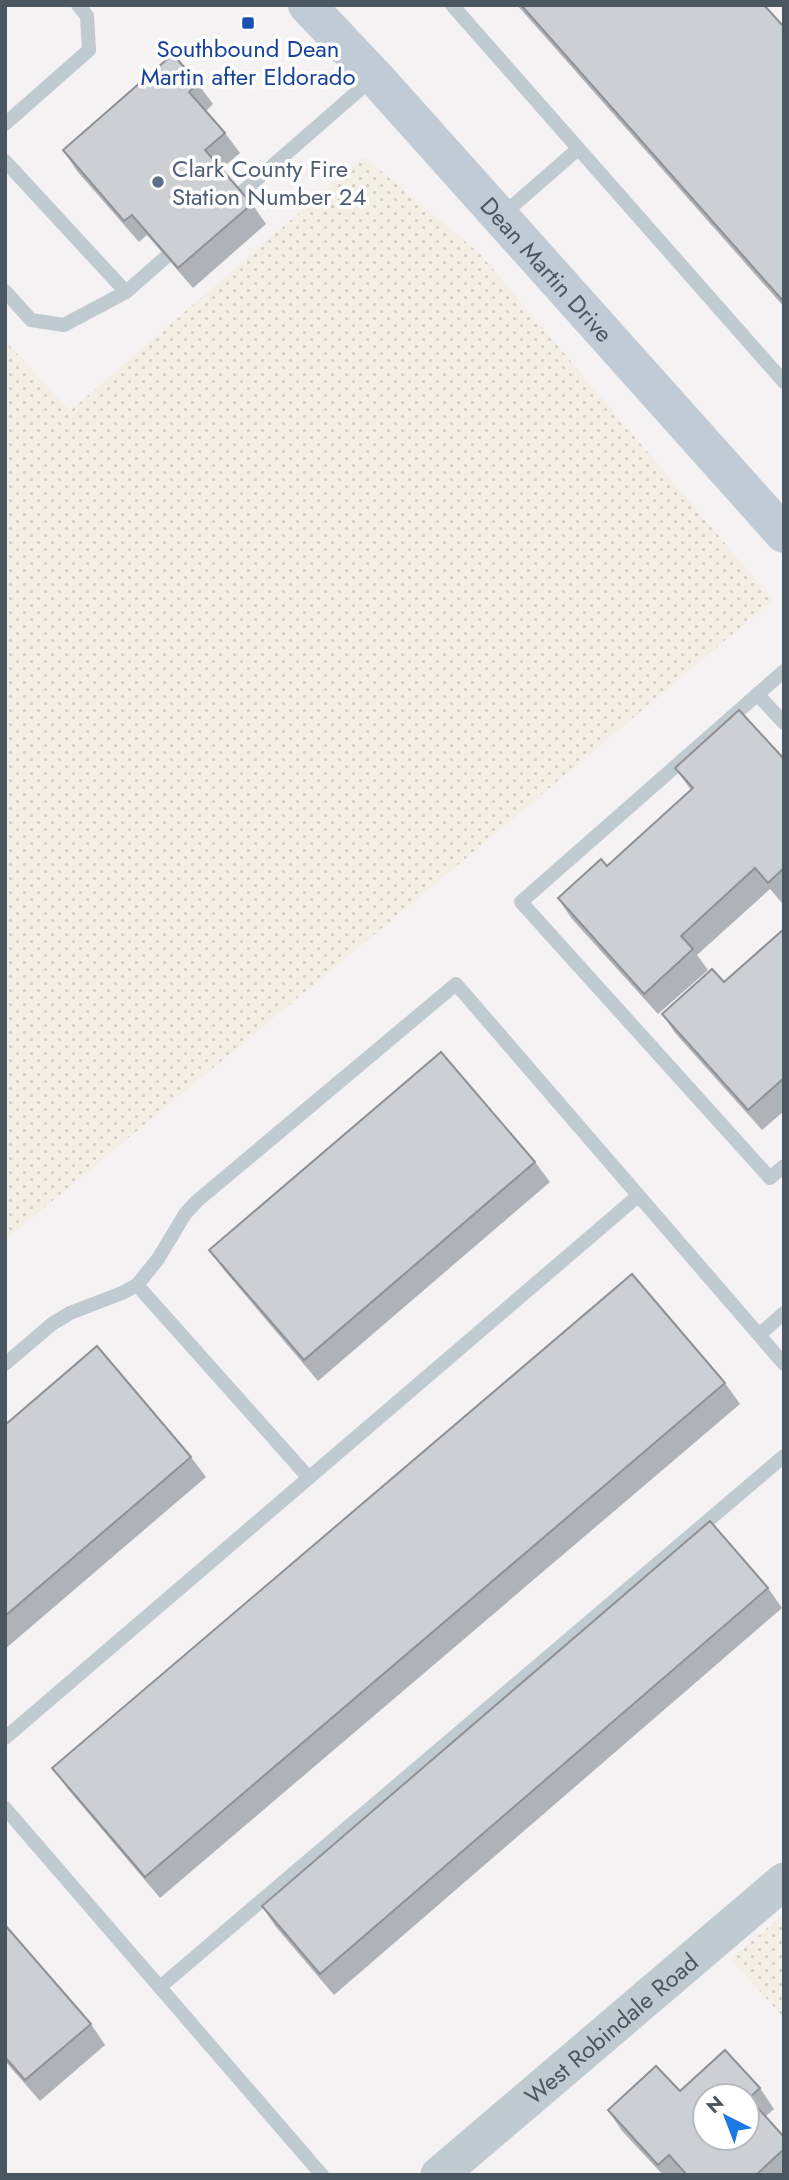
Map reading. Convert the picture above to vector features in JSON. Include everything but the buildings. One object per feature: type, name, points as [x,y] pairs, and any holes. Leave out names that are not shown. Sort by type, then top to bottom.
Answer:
[{"type":"main road","name":"Dean Martin Drive","points":[[307,5],[375,77],[784,534]]},
{"type":"street","name":"West Robindale Road","points":[[439,2175],[784,1881]]},
{"type":"lane","points":[[5,124],[89,50],[87,16],[78,5]]},
{"type":"lane","points":[[452,5],[784,382]]},
{"type":"lane","points":[[240,194],[375,77]]},
{"type":"lane","points":[[500,217],[578,149]]},
{"type":"lane","points":[[5,161],[125,292]]},
{"type":"lane","points":[[5,291],[31,320],[64,325],[125,292],[166,257]]},
{"type":"lane","points":[[784,671],[521,902],[770,1178],[784,1166]]},
{"type":"lane","points":[[757,694],[784,723]]},
{"type":"lane","points":[[5,1364],[52,1324],[70,1313],[122,1293],[137,1284],[158,1259],[185,1214],[197,1201],[456,984],[784,1364]]},
{"type":"lane","points":[[5,1738],[638,1196]]},
{"type":"lane","points":[[137,1284],[309,1478]]},
{"type":"lane","points":[[758,1335],[784,1313]]},
{"type":"lane","points":[[160,1987],[784,1456]]},
{"type":"lane","points":[[5,1808],[322,2175]]},
{"type":"sand","points":[[364,157],[479,253],[773,600],[5,1240],[5,341],[70,411]]},
{"type":"sand","points":[[784,1914],[784,2018],[731,1959]]},
{"type":"place","name":"Southbound Dean Martin after Eldorado","points":[[248,23]]},
{"type":"place","name":"Clark County Fire Station Number 24","points":[[158,182]]}]
